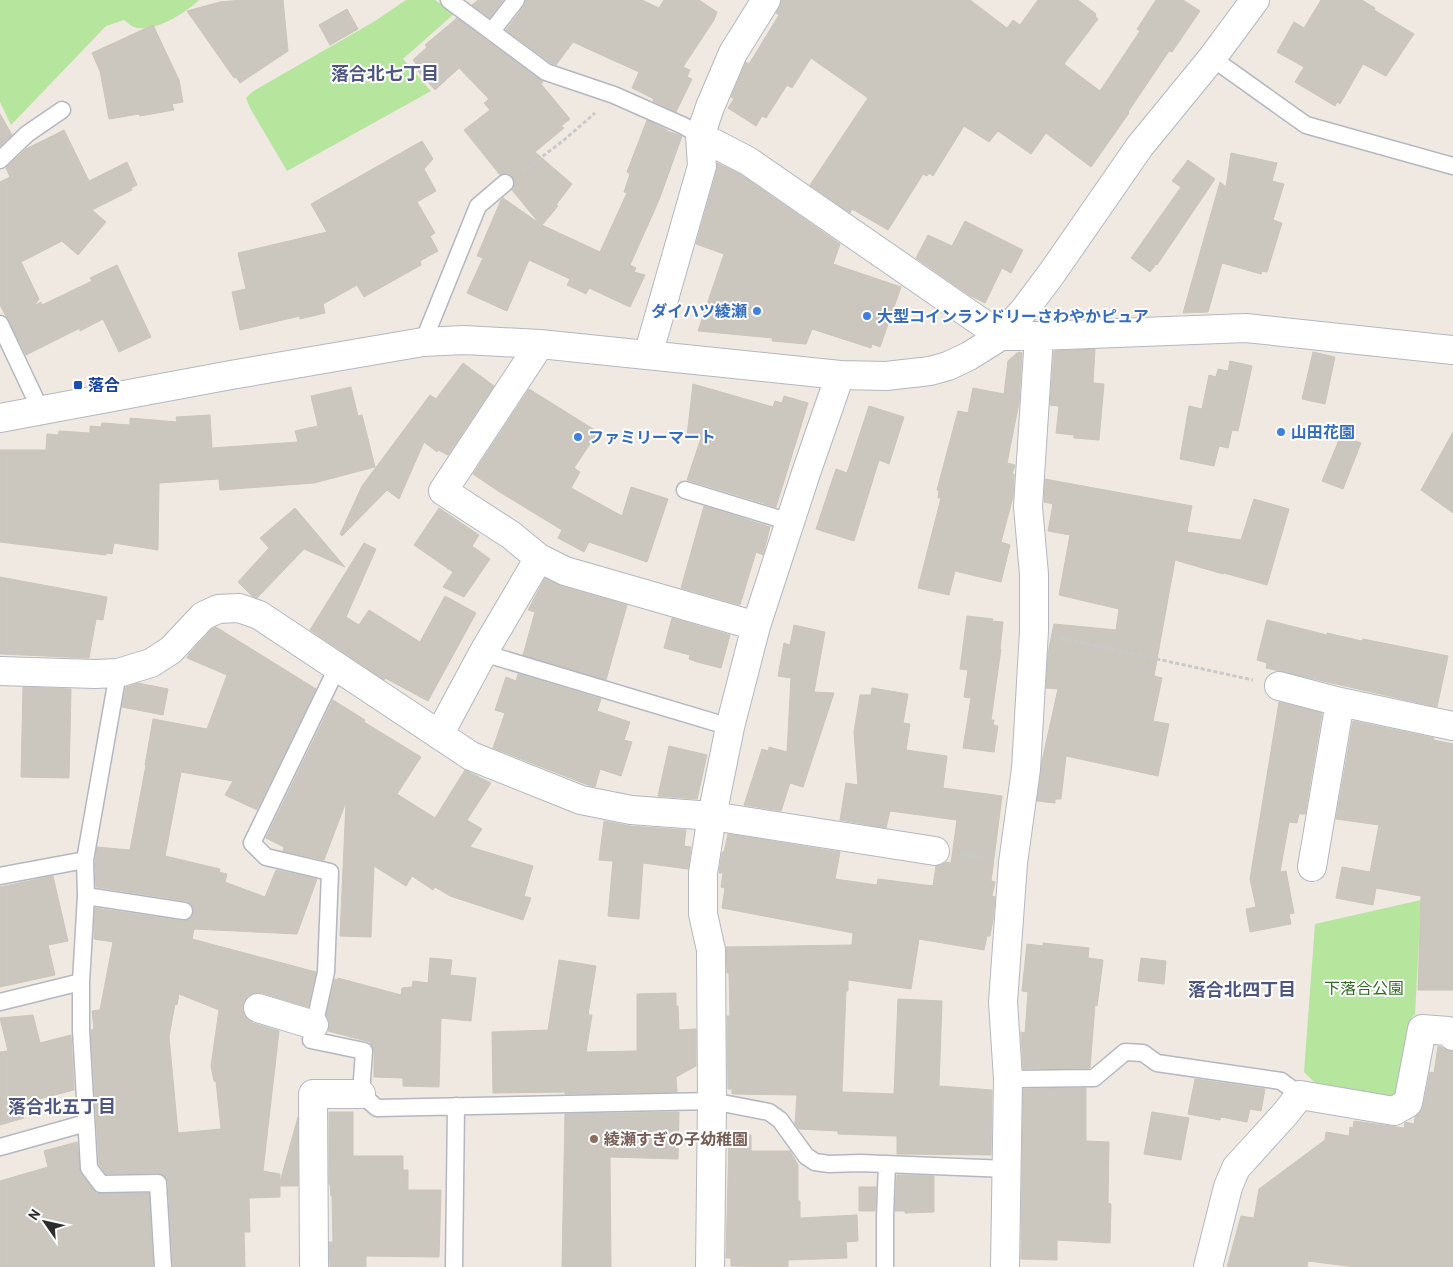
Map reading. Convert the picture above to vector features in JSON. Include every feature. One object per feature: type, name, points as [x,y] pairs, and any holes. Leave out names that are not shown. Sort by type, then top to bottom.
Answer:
[{"type":"street","points":[[648,355],[702,166],[700,136],[733,53],[766,0]]},
{"type":"street","points":[[0,418],[423,342],[464,340],[540,344],[840,375],[886,376],[930,371],[948,366],[969,356],[1001,336],[1025,309],[1140,146],[1212,58],[1255,0]]},
{"type":"street","points":[[700,136],[748,161],[1001,336],[1246,328],[1453,350]]},
{"type":"street","points":[[1005,1267],[1008,1079],[1002,1002],[1013,863],[1026,769],[1034,631],[1034,574],[1028,507],[1039,336]]},
{"type":"street","points":[[540,344],[443,491],[511,535],[539,558],[565,571],[756,626]]},
{"type":"street","points":[[710,1267],[711,950],[703,914],[703,873],[712,816],[730,727],[756,626],[840,375]]},
{"type":"street","points":[[440,735],[484,653],[539,558]]},
{"type":"street","points":[[0,672],[118,673],[151,662],[171,650],[203,616],[218,609],[239,608],[258,615],[471,756],[581,800],[631,810],[712,816],[936,851]]},
{"type":"street","points":[[1279,686],[1340,702],[1453,726]]},
{"type":"street","points":[[1312,867],[1340,702]]},
{"type":"street","points":[[258,1008],[314,1025]]},
{"type":"street","points":[[1208,1267],[1228,1187],[1236,1168],[1300,1095],[1394,1111],[1408,1103],[1422,1029],[1448,1032],[1453,1036]]},
{"type":"street","points":[[314,1267],[313,1094],[360,1094]]},
{"type":"lane","points":[[449,0],[546,72],[614,95],[684,126],[700,136]]},
{"type":"lane","points":[[492,31],[516,0]]},
{"type":"lane","points":[[1212,58],[1306,125],[1453,166]]},
{"type":"lane","points":[[0,160],[27,134],[62,110]]},
{"type":"lane","points":[[423,342],[478,206],[505,183]]},
{"type":"lane","points":[[0,324],[41,411]]},
{"type":"lane","points":[[685,490],[790,522]]},
{"type":"lane","points":[[484,653],[730,727]]},
{"type":"lane","points":[[337,668],[252,843],[266,857],[330,872],[326,972],[310,1040],[364,1051],[360,1094],[377,1108],[712,1101],[769,1112],[780,1120],[806,1156],[815,1162],[1007,1169]]},
{"type":"lane","points":[[118,673],[85,860],[86,896],[81,982],[81,1030],[89,1168],[101,1184],[158,1183],[164,1267]]},
{"type":"lane","points":[[0,876],[85,860]]},
{"type":"lane","points":[[86,896],[184,911]]},
{"type":"lane","points":[[0,1002],[81,982]]},
{"type":"lane","points":[[1008,1079],[1094,1078],[1125,1052],[1143,1054],[1157,1063],[1281,1081],[1300,1095]]},
{"type":"lane","points":[[454,1267],[456,1106]]},
{"type":"lane","points":[[0,1147],[86,1122]]},
{"type":"lane","points":[[885,1267],[887,1164]]},
{"type":"path","points":[[505,183],[534,164],[564,140],[614,95]]},
{"type":"path","points":[[1034,631],[1279,686]]},
{"type":"path","points":[[936,851],[1013,863]]},
{"type":"green space","points":[[0,0],[199,0],[179,15],[154,27],[136,28],[124,20],[106,26],[11,125],[0,102]]},
{"type":"green space","points":[[406,0],[435,0],[455,13],[403,59],[431,91],[287,171],[246,98],[252,92],[375,21]]},
{"type":"green space","name":"下落合公園","points":[[1421,900],[1415,1015],[1412,1016],[1399,1095],[1389,1102],[1321,1089],[1304,1072],[1315,924]]},
{"type":"building","points":[[283,0],[288,51],[240,83],[236,77],[234,78],[187,11],[220,2]]},
{"type":"building","points":[[478,0],[503,0],[490,18],[472,5]]},
{"type":"building","points":[[526,0],[642,0],[659,8],[664,0],[699,0],[717,12],[714,20],[683,67],[690,70],[687,77],[692,79],[676,112],[632,88],[639,72],[573,42],[556,65],[506,30],[524,6]]},
{"type":"building","points":[[782,0],[970,0],[1007,28],[1013,20],[1020,25],[1038,0],[1078,0],[1096,14],[1095,16],[1098,19],[1064,64],[1100,91],[1140,31],[1137,29],[1156,0],[1183,0],[1200,11],[1172,52],[1169,51],[1091,167],[1046,133],[1031,154],[998,131],[989,142],[964,126],[933,176],[929,173],[927,176],[923,174],[888,230],[852,209],[850,213],[810,185],[868,98],[811,58],[792,88],[787,85],[766,118],[762,116],[756,126],[728,108],[734,99],[731,97],[746,62],[749,64],[779,15],[776,13]]},
{"type":"building","points":[[1321,0],[1362,0],[1375,8],[1374,10],[1414,34],[1386,76],[1363,64],[1340,104],[1337,102],[1335,106],[1295,82],[1304,67],[1277,52],[1294,22],[1304,28]]},
{"type":"building","points":[[347,9],[358,29],[330,45],[319,25]]},
{"type":"building","points":[[457,18],[543,82],[541,84],[570,119],[561,126],[564,128],[535,152],[572,184],[556,205],[558,206],[542,225],[600,252],[627,193],[624,192],[630,174],[627,172],[647,120],[667,131],[682,136],[659,200],[630,265],[636,268],[634,272],[645,275],[630,307],[589,288],[586,294],[567,285],[570,279],[529,260],[507,311],[467,293],[483,258],[477,256],[503,198],[539,223],[512,190],[515,182],[513,177],[508,173],[500,175],[464,130],[490,110],[484,103],[489,99],[459,68],[435,90],[418,71],[420,69],[413,60],[427,47],[425,45]]},
{"type":"building","points":[[153,25],[179,80],[183,102],[172,104],[174,110],[109,119],[100,71],[92,53]]},
{"type":"building","points":[[0,114],[12,135],[0,146]]},
{"type":"building","points":[[64,130],[89,181],[127,162],[137,185],[131,188],[132,190],[92,210],[106,222],[78,255],[62,241],[21,262],[39,299],[34,306],[41,302],[42,305],[92,281],[90,278],[117,265],[151,337],[119,352],[103,319],[80,331],[80,328],[26,355],[0,305],[0,182],[10,177],[6,168],[26,149]]},
{"type":"building","points":[[422,141],[433,159],[424,169],[436,191],[417,202],[435,233],[430,236],[438,251],[420,261],[421,265],[364,297],[357,285],[323,304],[325,313],[300,319],[300,316],[240,330],[232,292],[246,289],[238,253],[327,232],[311,204]]},
{"type":"building","points":[[1231,153],[1277,163],[1272,181],[1284,184],[1273,220],[1282,223],[1267,272],[1262,271],[1261,274],[1222,263],[1208,312],[1183,313],[1220,182],[1226,187]]},
{"type":"building","points":[[1188,160],[1215,179],[1157,265],[1150,272],[1131,258],[1181,187],[1172,181]]},
{"type":"building","points":[[717,163],[740,174],[840,244],[833,264],[901,287],[880,347],[872,344],[871,348],[812,329],[806,344],[772,341],[773,338],[698,331],[724,254],[696,244],[717,170]]},
{"type":"building","points":[[965,221],[1023,250],[1011,273],[1002,268],[985,303],[969,295],[916,258],[928,235],[952,246]]},
{"type":"building","points":[[1095,349],[1093,383],[1104,384],[1099,440],[1074,438],[1074,435],[1056,433],[1059,406],[1050,405],[1054,351]]},
{"type":"building","points":[[1018,352],[1022,353],[1019,403],[1007,463],[1015,465],[1012,474],[1014,474],[1013,497],[1001,542],[1010,545],[1001,582],[955,571],[949,595],[918,588],[941,498],[938,498],[939,491],[937,490],[958,411],[968,413],[973,388],[1004,394],[1008,361]]},
{"type":"building","points":[[1313,352],[1335,357],[1325,404],[1302,399]]},
{"type":"building","points":[[1230,361],[1252,366],[1238,431],[1232,430],[1228,448],[1219,446],[1214,466],[1180,459],[1189,406],[1202,409],[1209,375],[1216,377],[1218,369],[1228,371]]},
{"type":"building","points":[[463,363],[494,386],[448,455],[438,450],[437,452],[424,442],[399,499],[387,490],[342,536],[340,534],[362,486],[430,395],[436,399]]},
{"type":"building","points":[[693,384],[773,407],[775,401],[782,403],[784,396],[808,403],[776,507],[687,480],[701,438],[687,436]]},
{"type":"building","points":[[351,387],[358,416],[362,415],[375,467],[314,483],[220,490],[219,479],[159,483],[158,550],[114,543],[112,554],[106,553],[106,555],[0,542],[0,450],[46,450],[47,434],[58,435],[59,431],[90,433],[90,426],[101,427],[102,423],[130,425],[130,418],[177,422],[176,417],[210,415],[212,448],[298,442],[295,431],[318,426],[311,396]]},
{"type":"building","points":[[529,389],[598,432],[574,468],[580,472],[571,488],[622,516],[631,487],[668,499],[647,562],[589,542],[584,552],[558,538],[562,530],[473,474]]},
{"type":"building","points":[[869,406],[904,417],[889,464],[879,460],[854,541],[816,529],[836,469],[847,473]]},
{"type":"building","points":[[1453,432],[1453,513],[1421,490]]},
{"type":"building","points":[[1341,435],[1361,443],[1343,489],[1322,481]]},
{"type":"building","points":[[1045,479],[1192,506],[1187,532],[1241,540],[1254,499],[1289,509],[1267,585],[1175,560],[1154,676],[1162,678],[1153,721],[1169,724],[1158,776],[1066,756],[1061,799],[1055,799],[1055,803],[1037,801],[1042,761],[1058,689],[1046,688],[1048,653],[1054,624],[1116,630],[1119,609],[1059,595],[1070,535],[1048,531],[1053,504],[1044,502]]},
{"type":"building","points":[[704,506],[770,527],[763,555],[756,552],[740,605],[681,588]]},
{"type":"building","points":[[295,508],[345,567],[304,549],[257,598],[252,596],[238,582],[269,548],[260,538]]},
{"type":"building","points":[[439,508],[479,535],[472,546],[490,559],[464,597],[443,587],[453,572],[414,545]]},
{"type":"building","points":[[364,543],[376,549],[346,617],[359,625],[369,610],[420,642],[445,596],[476,613],[428,701],[385,678],[384,680],[310,630]]},
{"type":"building","points":[[0,577],[107,597],[103,620],[96,619],[89,658],[0,654]]},
{"type":"building","points":[[545,578],[561,586],[627,605],[606,680],[523,655],[535,612],[528,610]]},
{"type":"building","points":[[967,616],[1003,622],[991,720],[994,720],[993,725],[998,726],[994,752],[963,748],[971,698],[964,697],[968,670],[960,669]]},
{"type":"building","points":[[672,618],[730,635],[721,668],[697,662],[689,659],[690,655],[664,648]]},
{"type":"building","points":[[1267,620],[1327,635],[1327,633],[1362,641],[1363,639],[1448,656],[1437,707],[1266,668],[1267,663],[1257,660]]},
{"type":"building","points":[[794,625],[825,632],[814,692],[834,693],[803,787],[790,783],[781,811],[744,805],[762,749],[768,751],[769,747],[787,752],[791,678],[778,676],[784,643],[790,645]]},
{"type":"building","points":[[216,627],[316,689],[257,810],[225,795],[233,781],[181,772],[165,856],[220,869],[219,872],[227,874],[225,882],[265,897],[276,870],[317,879],[297,934],[194,929],[192,939],[316,972],[308,1007],[262,993],[254,993],[248,996],[243,1004],[243,1012],[247,1019],[253,1023],[279,1031],[263,1171],[280,1174],[280,1182],[298,1117],[298,1186],[280,1186],[280,1197],[249,1198],[250,1232],[244,1232],[245,1267],[173,1267],[168,1182],[166,1177],[158,1173],[106,1174],[99,1164],[91,1030],[94,1029],[92,1011],[100,1010],[113,942],[94,939],[95,908],[183,921],[192,917],[193,908],[186,901],[96,887],[95,864],[97,847],[130,850],[153,719],[207,729],[227,675],[187,658],[212,629]],"holes":[[[179,994],[219,1010],[211,1066],[214,1081],[216,1081],[221,1129],[178,1133],[169,1037],[175,1004],[177,1005]]]},
{"type":"building","points":[[518,674],[601,699],[597,711],[630,722],[624,740],[632,742],[621,776],[600,769],[595,787],[493,748],[505,713],[495,710],[506,677],[516,681]]},
{"type":"building","points":[[138,683],[168,689],[163,715],[122,707],[126,687]]},
{"type":"building","points":[[23,687],[71,689],[69,778],[21,777]]},
{"type":"building","points":[[872,688],[908,694],[903,723],[910,724],[906,750],[947,756],[943,788],[1002,796],[991,881],[995,882],[992,896],[995,897],[990,936],[987,936],[984,950],[919,939],[911,989],[848,980],[842,1092],[894,1094],[898,999],[942,1001],[939,1086],[992,1090],[991,1155],[897,1154],[897,1136],[838,1134],[838,1131],[799,1129],[795,1124],[797,1095],[732,1094],[732,1089],[728,1089],[727,1016],[730,1016],[726,947],[852,945],[853,933],[722,908],[725,888],[721,887],[723,873],[719,873],[722,852],[724,852],[728,834],[840,852],[835,879],[877,885],[878,879],[933,886],[936,866],[946,862],[951,863],[957,820],[890,811],[886,828],[840,820],[846,783],[858,785],[854,732],[860,695],[871,695]]},
{"type":"building","points":[[333,700],[365,720],[364,722],[421,757],[397,794],[435,818],[465,770],[491,783],[467,820],[482,829],[470,847],[533,866],[524,896],[531,898],[523,920],[450,896],[435,887],[433,890],[412,876],[406,886],[374,866],[371,937],[340,936],[346,802],[324,860],[283,851],[284,847],[266,838]]},
{"type":"building","points":[[1279,702],[1322,713],[1305,814],[1299,814],[1297,823],[1289,822],[1280,872],[1286,871],[1294,913],[1289,914],[1291,924],[1250,932],[1246,909],[1256,907],[1250,879]]},
{"type":"building","points":[[1353,721],[1434,738],[1433,740],[1453,744],[1453,990],[1418,990],[1421,896],[1376,888],[1373,905],[1336,898],[1342,867],[1370,872],[1379,825],[1336,819]]},
{"type":"building","points":[[669,746],[707,755],[697,799],[658,796]]},
{"type":"building","points":[[604,821],[630,826],[686,830],[684,846],[691,847],[688,869],[643,863],[639,919],[608,916],[613,861],[599,860]]},
{"type":"building","points":[[53,876],[68,941],[48,945],[55,975],[0,987],[0,887]]},
{"type":"building","points":[[1043,943],[1089,948],[1088,958],[1103,960],[1097,1006],[1095,1005],[1090,1068],[1023,1069],[1021,1032],[1025,1033],[1028,992],[1022,991],[1027,944],[1043,946]]},
{"type":"building","points":[[430,958],[452,960],[450,975],[476,978],[471,1021],[441,1018],[439,1087],[403,1086],[403,1078],[374,1077],[374,1051],[370,1042],[328,1031],[329,1022],[326,1016],[335,979],[338,980],[338,978],[401,995],[402,988],[412,987],[413,981],[428,983]]},
{"type":"building","points":[[1141,958],[1166,961],[1164,984],[1138,981]]},
{"type":"building","points":[[559,960],[596,966],[588,1015],[592,1015],[586,1052],[637,1051],[637,994],[676,993],[679,1030],[696,1029],[696,1066],[676,1077],[677,1092],[493,1093],[492,1032],[548,1030]]},
{"type":"building","points":[[33,1015],[40,1043],[71,1035],[74,1090],[20,1104],[24,1118],[0,1125],[0,1052],[8,1051],[0,1018]]},
{"type":"building","points":[[1438,1046],[1453,1051],[1453,1267],[1355,1267],[1308,1261],[1307,1267],[1227,1267],[1241,1216],[1254,1218],[1259,1189],[1325,1140],[1326,1132],[1349,1136],[1350,1127],[1353,1128],[1354,1121],[1404,1128],[1405,1122],[1414,1124],[1415,1117],[1423,1106],[1430,1072],[1434,1073]]},
{"type":"building","points":[[1195,1079],[1265,1089],[1261,1111],[1250,1109],[1247,1122],[1221,1117],[1220,1120],[1188,1114]]},
{"type":"building","points":[[1086,1088],[1086,1141],[1109,1142],[1108,1203],[1111,1204],[1110,1243],[1057,1240],[1057,1260],[1021,1259],[1023,1089]]},
{"type":"building","points":[[329,1112],[353,1112],[353,1156],[403,1156],[403,1170],[408,1170],[408,1190],[441,1190],[439,1257],[366,1256],[366,1267],[330,1267],[329,1242],[333,1242],[332,1196],[329,1184]]},
{"type":"building","points":[[679,1112],[678,1159],[610,1157],[611,1267],[562,1267],[565,1114]]},
{"type":"building","points":[[1152,1112],[1189,1118],[1181,1160],[1144,1154]]},
{"type":"building","points":[[751,1135],[751,1151],[790,1151],[798,1165],[800,1218],[857,1215],[858,1241],[846,1242],[847,1258],[788,1260],[788,1267],[731,1266],[731,1258],[726,1258],[729,1137]]},
{"type":"building","points":[[77,1142],[81,1174],[96,1193],[149,1193],[153,1267],[0,1267],[0,1181],[48,1167],[44,1151]]},
{"type":"building","points":[[897,1175],[934,1176],[934,1212],[905,1213],[905,1211],[895,1211]]},
{"type":"building","points":[[859,1187],[876,1187],[875,1211],[859,1211]]},
{"type":"place","name":"ダイハツ綾瀬","points":[[757,311]]},
{"type":"place","name":"大型コインランドリーさわやかピュア","points":[[867,316]]},
{"type":"place","name":"落合","points":[[78,385]]},
{"type":"place","name":"山田花園","points":[[1281,432]]},
{"type":"place","name":"ファミリーマート","points":[[578,437]]},
{"type":"place","name":"綾瀬すぎの子幼稚園","points":[[594,1139]]},
{"type":"district","name":"落合北七丁目","points":[[385,73]]},
{"type":"district","name":"落合北四丁目","points":[[1242,989]]},
{"type":"district","name":"落合北五丁目","points":[[62,1106]]}]
